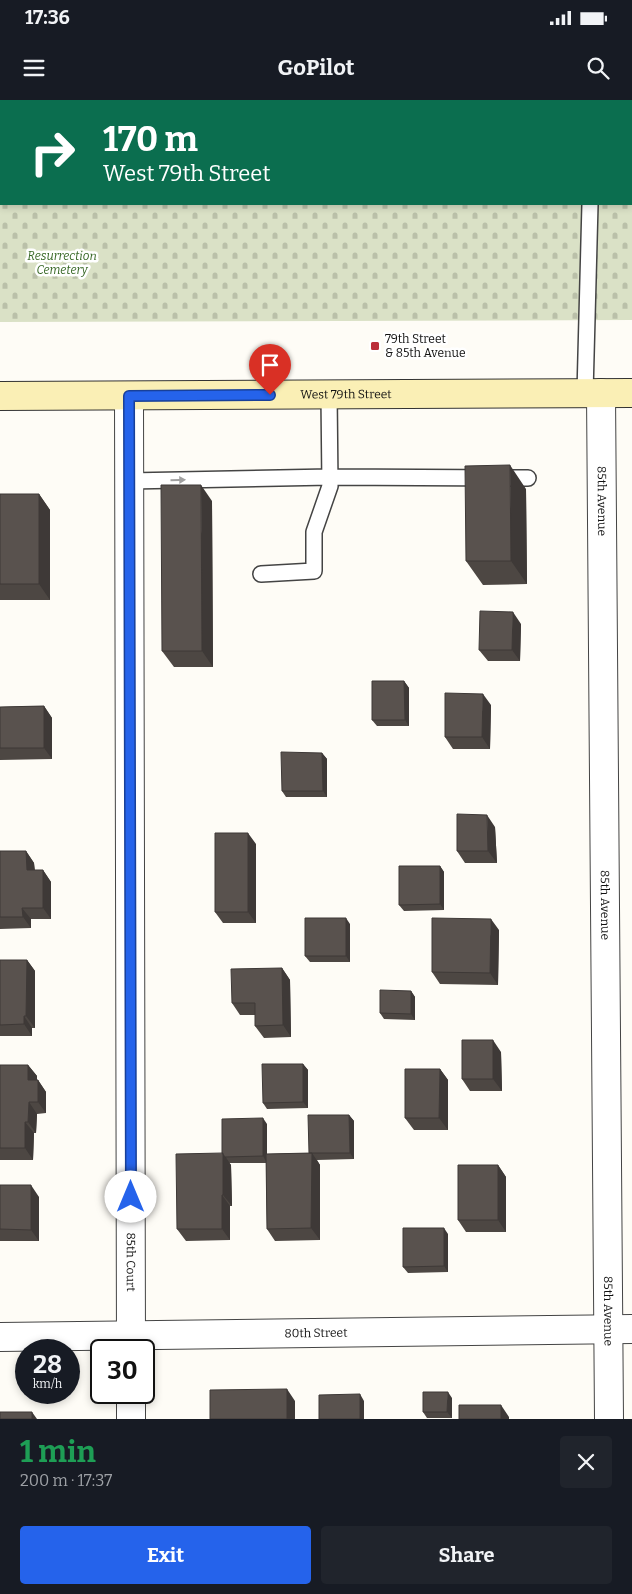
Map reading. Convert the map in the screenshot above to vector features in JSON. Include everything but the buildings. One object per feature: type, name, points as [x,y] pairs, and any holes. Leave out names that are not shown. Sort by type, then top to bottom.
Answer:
[{"type":"main road","name":"West 79th Street","points":[[0,396],[632,393]]},
{"type":"street","name":"85th Avenue","points":[[593,393],[620,1330],[609,1419]]},
{"type":"street","name":"85th Court","points":[[129,396],[131,1339]]},
{"type":"street","name":"80th Street","points":[[155,1342],[620,1330]]},
{"type":"street","name":"80th Street","points":[[0,1337],[90,1341]]},
{"type":"street","points":[[131,1404],[131,1419]]},
{"type":"lane","points":[[590,205],[593,393]]},
{"type":"lane","points":[[262,574],[314,571],[314,532],[330,486],[329,394]]},
{"type":"lane","points":[[129,481],[330,477],[528,478]]},
{"type":"green space","name":"Resurrection Cemetery","points":[[0,205],[632,205],[632,320],[0,322]]},
{"type":"place","name":"79th Street & 85th Avenue","points":[[375,346]]},
{"type":"route","points":[[131,1197],[129,396],[270,395]]}]
